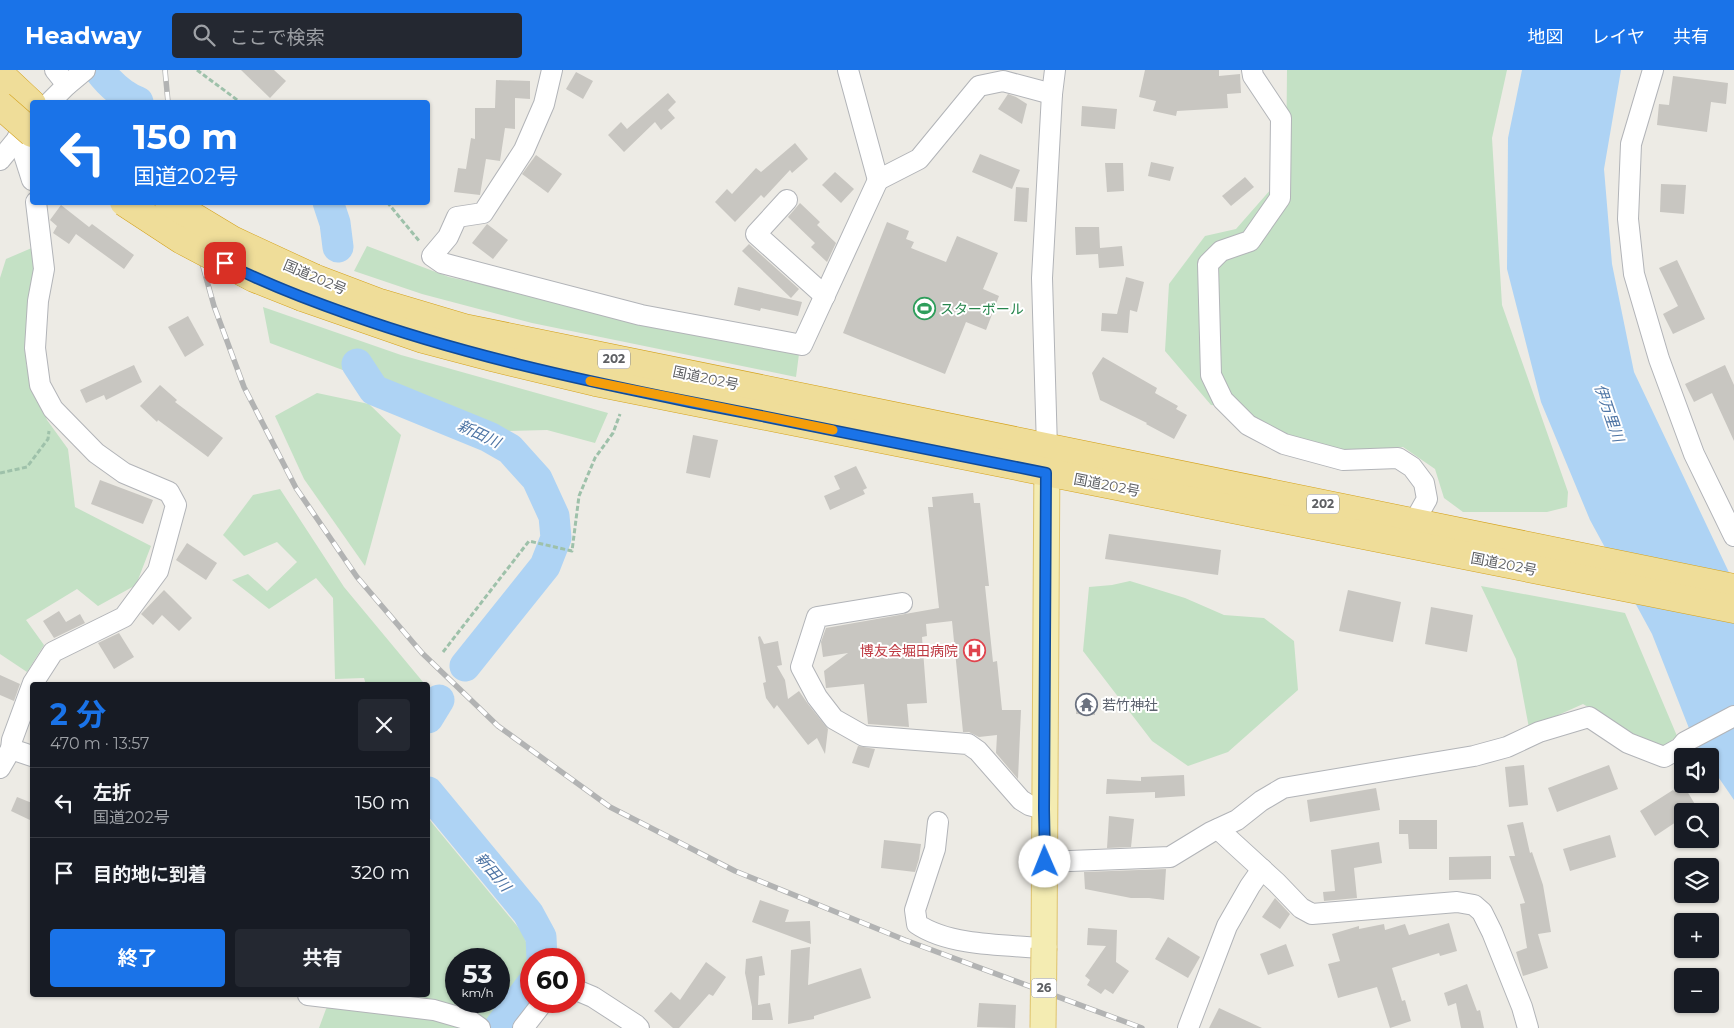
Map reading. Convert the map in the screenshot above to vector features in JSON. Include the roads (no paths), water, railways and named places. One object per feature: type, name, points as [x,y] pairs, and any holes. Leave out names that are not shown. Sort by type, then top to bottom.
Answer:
[{"type":"highway","points":[[0,74],[30,102]]},
{"type":"highway","points":[[0,105],[25,134]]},
{"type":"highway","name":"国道202号","points":[[129,205],[182,240],[254,278],[380,303],[464,328],[1046,461],[1609,585],[1734,609]]},
{"type":"highway","name":"国道202号","points":[[174,205],[308,288]]},
{"type":"highway","name":"国道202号","points":[[1046,461],[1414,522],[1734,588]]},
{"type":"main road","name":"26","points":[[1043,1028],[1046,461]]},
{"type":"street","points":[[552,70],[544,104],[524,150],[483,213],[457,217],[448,237],[432,256],[442,264],[641,315],[802,345],[878,180],[919,159],[979,86],[1003,81],[1052,94]]},
{"type":"street","points":[[848,70],[878,180]]},
{"type":"street","points":[[1046,461],[1042,278],[1055,70]]},
{"type":"street","points":[[1252,70],[1253,76],[1281,118],[1280,198],[1250,241],[1221,250],[1208,264],[1211,374],[1223,400],[1248,425],[1284,444],[1343,460],[1398,458],[1412,467],[1424,483],[1427,499],[1414,522]]},
{"type":"street","points":[[1652,70],[1631,144],[1628,219],[1634,274],[1659,359],[1694,454],[1734,536]]},
{"type":"street","points":[[52,100],[71,75]]},
{"type":"street","points":[[0,160],[25,134]]},
{"type":"street","points":[[25,134],[30,167]]},
{"type":"street","points":[[787,200],[756,234],[825,296]]},
{"type":"street","points":[[32,682],[53,652],[124,617],[158,571],[176,505],[169,492],[124,473],[96,453],[53,409],[40,386],[35,348],[38,301],[44,269],[36,205]]},
{"type":"street","points":[[902,603],[817,617],[801,667],[817,698],[839,723],[864,736],[968,744],[978,751],[1021,800],[1029,805],[1044,809]]},
{"type":"street","points":[[0,768],[11,749],[12,740],[30,688]]},
{"type":"street","points":[[1045,862],[1170,858],[1218,829],[1238,820],[1261,801],[1283,788],[1474,756],[1507,747],[1539,732],[1588,717],[1628,743],[1664,757],[1680,748],[1685,742],[1734,716]]},
{"type":"street","points":[[11,749],[30,755]]},
{"type":"street","points":[[938,822],[935,849],[915,910],[917,924],[928,932],[950,940],[1044,948]]},
{"type":"street","points":[[1218,829],[1301,908],[1312,914],[1457,902],[1474,905],[1482,912],[1492,932],[1522,1007],[1528,1028]]},
{"type":"street","points":[[1188,1028],[1227,926],[1262,869]]},
{"type":"street","points":[[585,994],[636,1024],[639,1028]]},
{"type":"street","points":[[325,997],[434,1010],[474,1024]]},
{"type":"street","points":[[524,1028],[535,1013]]},
{"type":"water","name":"伊万里川","points":[[1522,70],[1621,70],[1604,169],[1612,264],[1634,372],[1734,583],[1734,800],[1719,778],[1719,748],[1699,748],[1694,741],[1652,634],[1590,520],[1541,402],[1507,269],[1508,138]]},
{"type":"waterway","name":"新田川","points":[[99,70],[117,89],[134,100]]},
{"type":"waterway","name":"新田川","points":[[329,205],[335,223],[338,247]]},
{"type":"waterway","name":"新田川","points":[[357,364],[374,390],[489,437],[510,449],[537,479],[554,516],[556,538],[545,566],[465,666]]},
{"type":"waterway","name":"新田川","points":[[430,715],[439,700]]},
{"type":"waterway","name":"新田川","points":[[430,794],[528,913],[541,937],[542,948]]},
{"type":"waterway","name":"新田川","points":[[499,1028],[520,1000]]},
{"type":"railway","points":[[165,70],[168,100]]},
{"type":"railway","points":[[186,205],[214,306],[244,387],[296,488],[357,577],[422,653],[498,726],[610,807],[735,871],[905,940],[1142,1028]]},
{"type":"place","name":"スターボール","points":[[924,309]]},
{"type":"place","name":"博友会堀田病院","points":[[974,651]]},
{"type":"place","name":"若竹神社","points":[[1086,705]]}]
